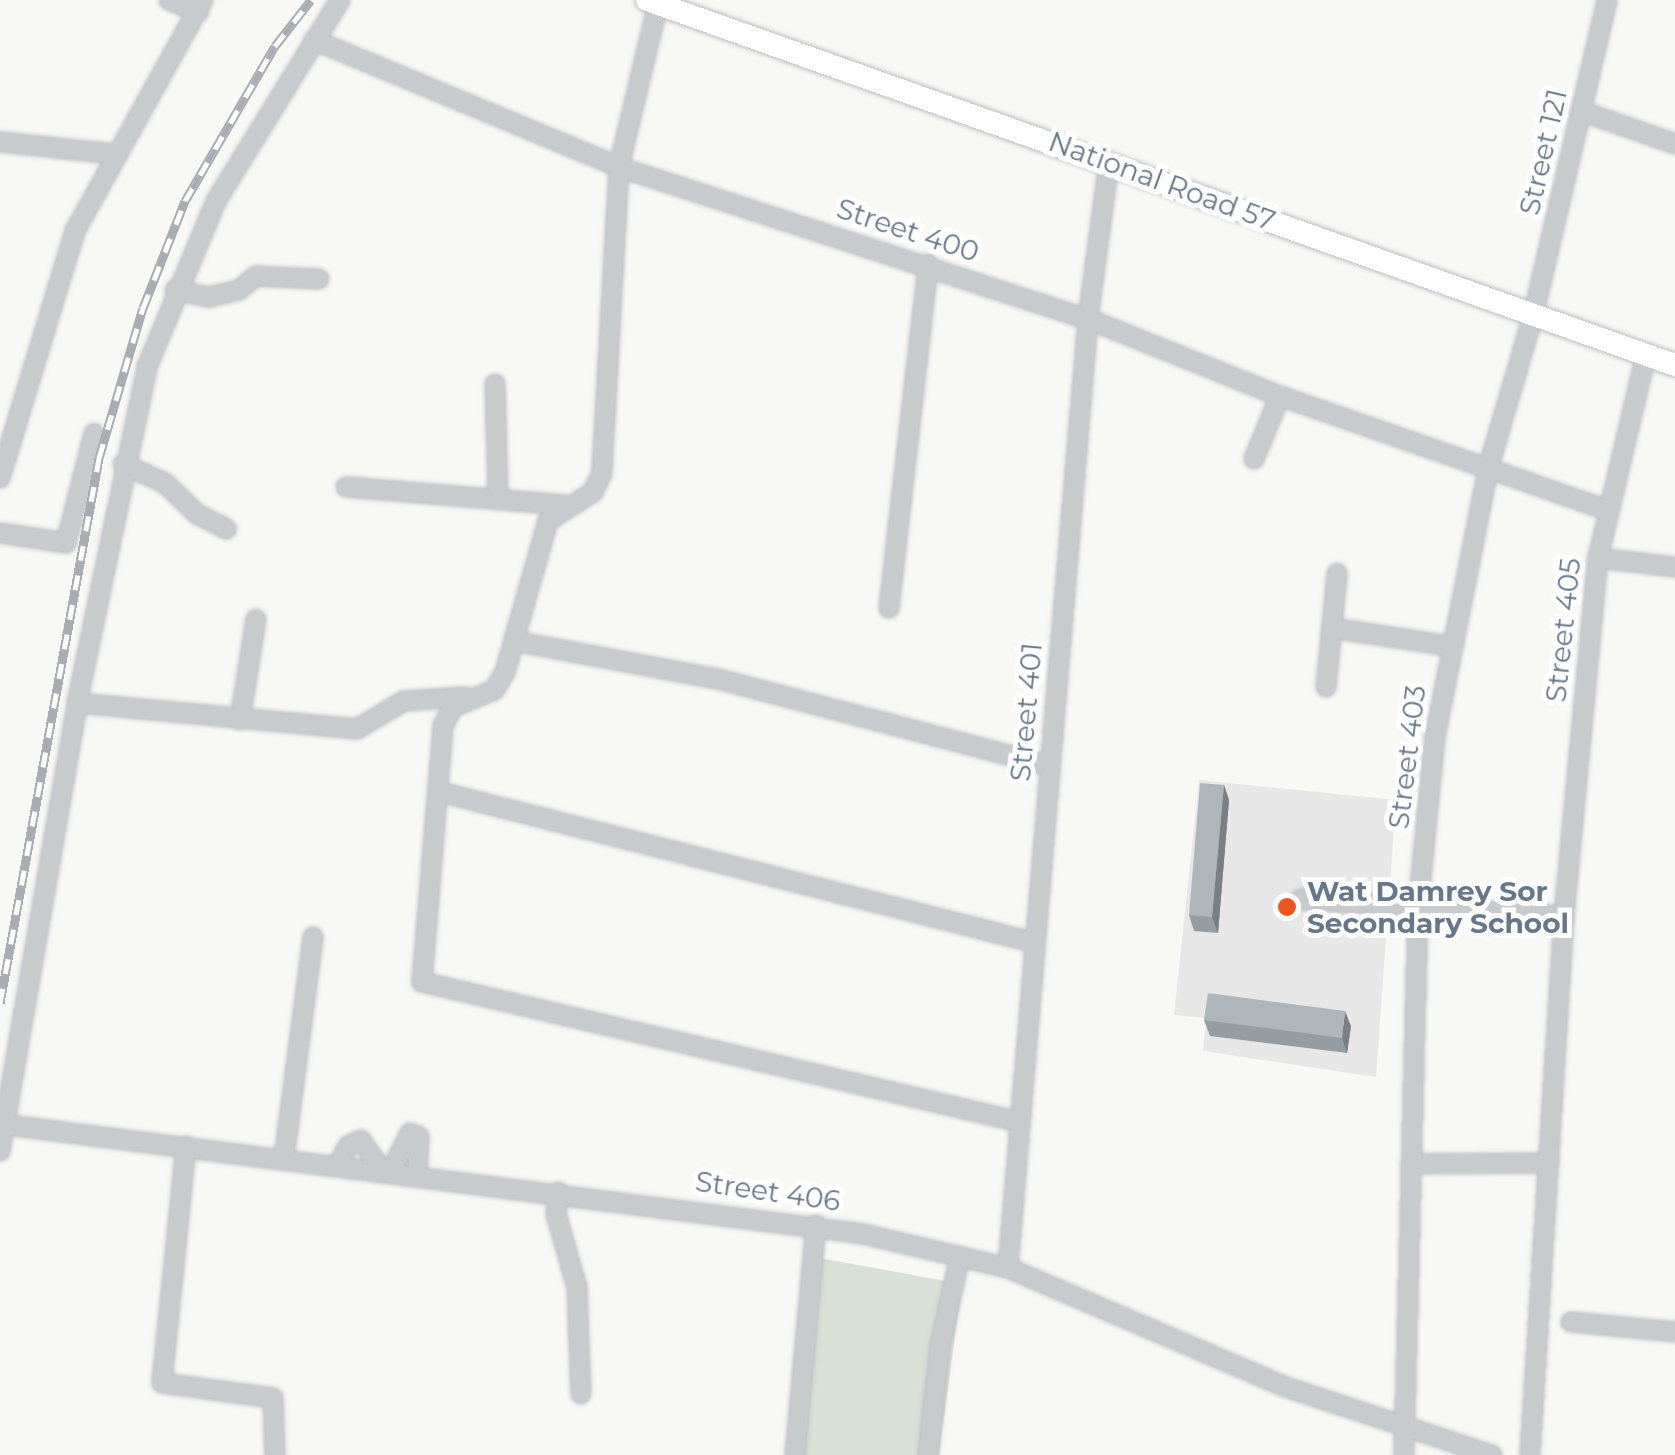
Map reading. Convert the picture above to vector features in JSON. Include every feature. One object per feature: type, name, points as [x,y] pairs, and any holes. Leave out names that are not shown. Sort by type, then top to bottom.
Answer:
[{"type":"main road","name":"National Road 57","points":[[652,2],[699,9],[1675,366]]},
{"type":"street","points":[[0,478],[75,231],[114,154],[201,6],[169,0]]},
{"type":"street","points":[[0,1151],[122,464],[175,290],[216,201],[340,0]]},
{"type":"street","name":"Street 121","points":[[1533,316],[1607,0]]},
{"type":"street","points":[[77,704],[356,729],[404,701],[466,697],[494,690],[514,641],[548,521],[565,505],[592,492],[602,474],[619,167],[652,2]]},
{"type":"street","name":"Street 400","points":[[314,40],[619,167],[1088,318],[1280,396],[1605,510]]},
{"type":"street","points":[[1581,112],[1675,144]]},
{"type":"street","points":[[0,142],[114,154]]},
{"type":"street","name":"Street 401","points":[[1008,1268],[1032,942],[1088,318],[1109,161]]},
{"type":"street","points":[[890,608],[928,264]]},
{"type":"street","points":[[175,290],[208,298],[239,290],[256,276],[319,279]]},
{"type":"street","name":"Street 403","points":[[1404,1455],[1418,907],[1449,646],[1488,469],[1533,316]]},
{"type":"street","name":"Street 405","points":[[1530,1455],[1564,916],[1598,558],[1605,510],[1646,355]]},
{"type":"street","points":[[495,384],[498,500]]},
{"type":"street","points":[[1254,459],[1280,396]]},
{"type":"street","points":[[0,533],[66,544],[94,434]]},
{"type":"street","points":[[122,464],[165,483],[197,514],[226,529]]},
{"type":"street","points":[[346,487],[565,505]]},
{"type":"street","points":[[1598,558],[1675,567]]},
{"type":"street","points":[[1326,688],[1337,574]]},
{"type":"street","points":[[240,720],[256,620]]},
{"type":"street","points":[[1332,628],[1449,646]]},
{"type":"street","points":[[514,641],[718,679],[1049,766]]},
{"type":"street","points":[[466,697],[443,726],[440,792],[420,978],[425,986],[1020,1122]]},
{"type":"street","points":[[440,792],[1032,942]]},
{"type":"street","points":[[1301,899],[1564,916]]},
{"type":"street","points":[[284,1158],[313,936]]},
{"type":"street","name":"Street 406","points":[[2,1124],[816,1225],[960,1256],[1008,1268],[1405,1430],[1492,1455]]},
{"type":"street","points":[[338,1165],[348,1146],[361,1140],[386,1171],[410,1133],[419,1137],[418,1174]]},
{"type":"street","points":[[186,1146],[162,1383],[274,1398],[275,1455]]},
{"type":"street","points":[[1412,1164],[1549,1163]]},
{"type":"street","points":[[558,1192],[556,1214],[577,1286],[581,1394]]},
{"type":"street","points":[[795,1455],[816,1225]]},
{"type":"street","points":[[928,1455],[940,1346],[960,1256]]},
{"type":"street","points":[[1571,1322],[1675,1332]]},
{"type":"shaded area","name":"Wat Damrey Sor Secondary School","points":[[1199,780],[1396,800],[1376,1077],[1203,1051],[1206,1018],[1174,1015]]},
{"type":"shaded area","points":[[820,1258],[962,1284],[939,1455],[800,1455]]},
{"type":"building","points":[[1200,783],[1224,785],[1212,917],[1189,915]]},
{"type":"building","points":[[1208,993],[1345,1011],[1342,1038],[1204,1020]]},
{"type":"railway","points":[[0,1003],[99,458],[143,308],[185,201],[275,46],[311,0]]},
{"type":"place","name":"Wat Damrey Sor Secondary School","points":[[1287,907]]}]
